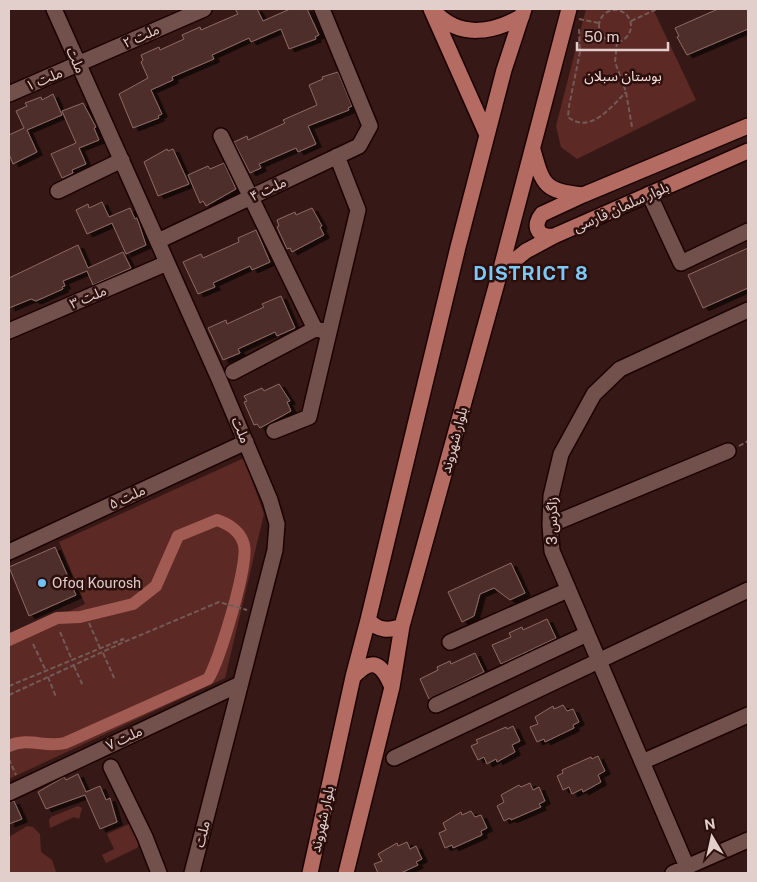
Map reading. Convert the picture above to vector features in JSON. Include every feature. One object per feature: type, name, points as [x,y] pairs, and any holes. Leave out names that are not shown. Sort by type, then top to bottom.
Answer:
[{"type":"main road","points":[[432,9],[442,20],[458,29],[475,31],[492,30],[523,12]]},
{"type":"main road","points":[[432,9],[487,136]]},
{"type":"main road","name":"بلوار شهروند","points":[[310,873],[353,677],[458,247],[504,70],[523,12]]},
{"type":"main road","name":"بلوار شهروند","points":[[346,873],[392,687],[402,626],[572,14]]},
{"type":"main road","name":"بلوار سلمان فارسی","points":[[533,149],[540,178],[557,192],[583,195],[748,126]]},
{"type":"main road","name":"بلوار سلمان فارسی","points":[[500,272],[526,250],[554,236],[748,152]]},
{"type":"main road","points":[[554,236],[546,237],[540,234],[536,227],[537,220],[542,214],[583,195]]},
{"type":"main road","points":[[368,620],[384,629],[391,630],[402,626]]},
{"type":"main road","points":[[353,677],[362,667],[375,665],[382,668],[392,687]]},
{"type":"street","name":"ملت","points":[[54,9],[246,442],[270,500],[277,524],[275,550],[192,873]]},
{"type":"street","name":"ملت ۲","points":[[78,64],[204,9]]},
{"type":"street","name":"ملت ۴","points":[[158,242],[359,146],[370,126],[322,9]]},
{"type":"street","name":"ملت ۱","points":[[9,94],[78,64]]},
{"type":"street","points":[[222,136],[250,197],[322,330]]},
{"type":"street","points":[[274,432],[310,417],[322,330],[358,210],[337,156]]},
{"type":"street","points":[[58,191],[122,160]]},
{"type":"street","points":[[649,194],[681,263],[748,232]]},
{"type":"street","name":"ملت ۳","points":[[9,331],[167,263]]},
{"type":"street","name":"زاگرس 3","points":[[687,867],[552,552],[550,526],[552,496],[561,454],[594,394],[620,368],[748,310]]},
{"type":"street","points":[[233,372],[322,330]]},
{"type":"street","name":"ملت ۵","points":[[9,552],[246,442]]},
{"type":"street","points":[[550,526],[728,451]]},
{"type":"street","points":[[450,642],[568,590]]},
{"type":"street","points":[[394,758],[748,590]]},
{"type":"street","points":[[436,705],[587,634]]},
{"type":"street","name":"ملت ۷","points":[[15,790],[240,684]]},
{"type":"street","points":[[642,762],[748,715]]},
{"type":"street","points":[[111,767],[149,846],[159,873]]},
{"type":"street","points":[[673,873],[748,840]]},
{"type":"path","points":[[631,20],[657,9]]},
{"type":"path","points":[[610,10],[618,10],[626,14],[631,20],[631,30],[626,38],[617,42],[607,40],[600,33],[599,23],[603,15],[610,10]]},
{"type":"path","points":[[572,14],[581,19],[599,23]]},
{"type":"path","points":[[581,19],[579,26],[580,52],[568,106],[568,117],[573,121],[594,121],[604,116],[626,92]]},
{"type":"path","points":[[617,42],[615,62],[626,92],[632,127]]},
{"type":"path","points":[[9,695],[124,642],[219,602],[238,607]]},
{"type":"path","points":[[89,623],[100,648]]},
{"type":"path","points":[[60,632],[72,660]]},
{"type":"path","points":[[9,686],[123,639],[124,642]]},
{"type":"path","points":[[33,644],[46,671]]},
{"type":"path","points":[[102,652],[115,680]]},
{"type":"path","points":[[74,666],[83,686]]},
{"type":"path","points":[[48,677],[56,697]]},
{"type":"path","points":[[9,759],[15,790]]},
{"type":"green space","name":"بوستان سبلان","points":[[586,9],[653,9],[696,100],[577,159],[561,147],[556,126]]},
{"type":"green space","points":[[244,458],[264,514],[225,678],[9,779],[9,639],[85,604],[59,542]]},
{"type":"green space","points":[[78,806],[82,808],[79,819],[74,817],[50,828],[49,820],[51,817]]},
{"type":"green space","points":[[129,824],[139,844],[137,848],[106,863],[102,855],[114,849],[107,834]]},
{"type":"green space","points":[[27,826],[33,827],[40,834],[41,852],[52,860],[56,872],[10,873],[9,837]]},
{"type":"building","points":[[235,9],[257,9],[263,21],[290,9],[307,9],[319,35],[315,37],[316,39],[289,49],[281,29],[251,42],[249,38],[212,55],[214,59],[172,77],[173,80],[151,90],[162,114],[158,116],[159,118],[133,128],[119,94],[148,78],[141,62],[143,60],[141,55],[159,47],[160,50],[184,39],[182,35],[200,27],[201,30],[238,14]]},
{"type":"building","points":[[718,9],[748,9],[748,29],[687,55],[677,37],[679,36],[675,28]]},
{"type":"building","points":[[338,72],[352,106],[348,108],[349,110],[308,126],[316,144],[298,152],[296,148],[259,164],[261,168],[250,173],[234,142],[247,136],[248,140],[285,123],[283,120],[317,105],[309,85],[323,79],[322,77]]},
{"type":"building","points":[[53,94],[62,115],[27,130],[37,152],[13,164],[9,154],[9,135],[24,128],[16,111],[27,106],[25,103],[41,97],[42,100]]},
{"type":"building","points":[[83,103],[96,127],[94,128],[99,140],[79,148],[86,164],[72,170],[73,173],[62,178],[51,154],[76,143],[62,111]]},
{"type":"building","points":[[167,149],[168,151],[173,149],[189,184],[158,196],[144,162]]},
{"type":"building","points":[[224,163],[236,189],[206,206],[203,201],[200,203],[188,175],[208,166],[210,169]]},
{"type":"building","points":[[102,202],[109,217],[130,208],[135,219],[137,218],[146,245],[126,254],[112,223],[87,234],[76,210],[88,204],[89,208]]},
{"type":"building","points":[[312,208],[322,226],[320,227],[324,235],[292,252],[290,248],[287,249],[277,227],[279,226],[277,220],[295,212],[296,215]]},
{"type":"building","points":[[256,230],[270,262],[252,270],[250,266],[213,283],[215,287],[198,294],[183,262],[201,254],[203,258],[239,242],[238,238]]},
{"type":"building","points":[[78,245],[88,268],[123,252],[131,268],[93,285],[87,271],[63,281],[65,286],[62,287],[63,289],[36,301],[31,299],[9,308],[9,278]]},
{"type":"building","points":[[748,248],[748,288],[703,308],[688,275]]},
{"type":"building","points":[[281,296],[295,328],[277,336],[275,332],[238,349],[240,353],[223,360],[208,328],[226,320],[227,324],[264,307],[262,304]]},
{"type":"building","points":[[279,384],[290,401],[287,402],[291,411],[260,428],[257,424],[254,425],[244,402],[247,401],[244,396],[262,388],[264,391]]},
{"type":"building","name":"Ofoq Kourosh","points":[[55,547],[76,595],[29,616],[9,567]]},
{"type":"building","points":[[511,563],[525,593],[510,600],[494,588],[480,594],[474,616],[462,622],[448,592]]},
{"type":"building","points":[[547,619],[556,638],[501,664],[492,645],[511,637],[509,633],[522,627],[523,630]]},
{"type":"building","points":[[475,653],[484,672],[429,699],[420,679],[438,670],[437,667],[450,661],[451,664]]},
{"type":"building","points":[[563,705],[567,711],[573,709],[579,722],[573,725],[574,728],[545,742],[544,739],[537,742],[530,727],[538,724],[535,717],[553,706],[554,709]]},
{"type":"building","points":[[513,726],[520,741],[512,745],[515,752],[497,762],[496,759],[487,764],[484,757],[478,760],[471,746],[478,743],[476,740],[506,727],[507,729]]},
{"type":"building","points":[[598,756],[605,771],[598,775],[601,782],[583,792],[582,789],[572,794],[569,787],[563,790],[557,776],[563,773],[562,770],[591,757],[592,759]]},
{"type":"building","points":[[78,774],[86,792],[100,786],[106,800],[110,798],[117,822],[100,829],[85,795],[46,809],[38,792],[64,777],[66,780]]},
{"type":"building","points":[[530,783],[533,790],[539,787],[545,801],[539,804],[541,807],[511,820],[510,818],[504,821],[497,806],[504,802],[501,795],[519,785],[521,787]]},
{"type":"building","points":[[14,801],[22,819],[9,824],[9,802]]},
{"type":"building","points":[[471,811],[475,817],[481,815],[487,828],[481,831],[482,835],[453,848],[452,845],[445,848],[439,833],[446,830],[443,823],[461,812],[462,815]]},
{"type":"building","points":[[407,842],[410,849],[416,846],[422,859],[416,862],[418,865],[401,873],[378,873],[374,864],[382,861],[378,854],[397,843],[398,846]]},
{"type":"waterway","points":[[9,640],[57,618],[80,617],[133,604],[156,586],[178,536],[217,520],[234,529],[242,540],[244,556],[238,591],[219,654],[208,679],[65,743],[23,742],[9,746]]},
{"type":"place","name":"Ofoq Kourosh","points":[[42,583]]},
{"type":"district","name":"DISTRICT 8","points":[[531,273]]}]
